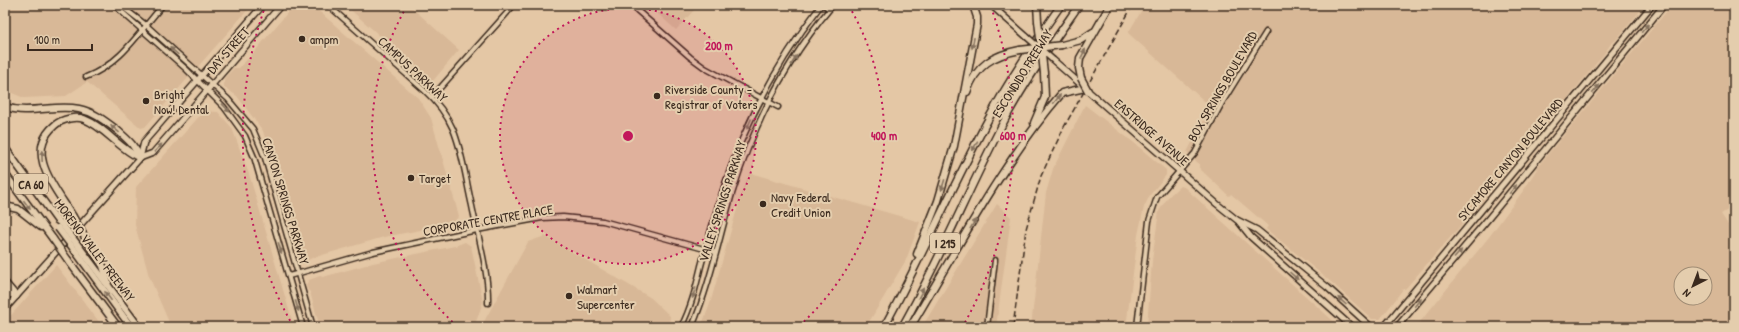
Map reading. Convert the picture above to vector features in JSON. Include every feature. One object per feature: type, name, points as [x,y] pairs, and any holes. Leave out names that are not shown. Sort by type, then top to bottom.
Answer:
[{"type":"highway","points":[[901,297],[938,201],[954,146],[977,24],[977,17],[973,5]]},
{"type":"highway","points":[[1027,137],[1039,115],[1045,97],[1037,5]]},
{"type":"highway","name":"ESCONDIDO FREEWAY","points":[[884,327],[901,297],[989,117],[1020,64],[1060,5]]},
{"type":"highway","name":"ESCONDIDO FREEWAY","points":[[902,327],[923,291],[971,186],[1003,124],[1034,69],[1079,5]]},
{"type":"highway","points":[[1086,89],[1079,80],[1078,68],[1080,58],[1110,5]]},
{"type":"highway","points":[[962,107],[971,82],[980,68],[994,58],[1003,53],[1062,45],[1080,40],[1094,32]]},
{"type":"highway","points":[[907,327],[914,320],[995,184],[1027,137],[1062,93],[1086,89]]},
{"type":"highway","points":[[5,107],[29,111],[72,108],[87,111],[108,123],[134,145],[140,158]]},
{"type":"highway","points":[[110,287],[103,266],[52,183],[42,161],[41,151],[46,136],[56,125],[66,120],[84,119],[98,127],[128,153],[140,158]]},
{"type":"highway","name":"MORENO VALLEY FREEWAY","points":[[5,148],[78,250],[110,287],[139,327]]},
{"type":"highway","name":"MORENO VALLEY FREEWAY","points":[[5,174],[118,327]]},
{"type":"highway","points":[[5,206],[18,209],[51,237]]},
{"type":"highway","points":[[78,250],[131,327]]},
{"type":"highway","points":[[5,283],[16,296]]},
{"type":"highway","points":[[5,292],[16,296]]},
{"type":"main road","name":"DAY STREET","points":[[140,158],[144,142],[263,5]]},
{"type":"main road","name":"DAY STREET","points":[[5,309],[140,158],[153,153],[281,5]]},
{"type":"main road","points":[[991,5],[1053,60],[1079,80]]},
{"type":"main road","name":"SYCAMORE CANYON BOULEVARD","points":[[1384,327],[1652,5]]},
{"type":"main road","name":"SYCAMORE CANYON BOULEVARD","points":[[1397,327],[1664,5]]},
{"type":"main road","name":"EASTRIDGE AVENUE","points":[[1086,89],[1238,220],[1262,234],[1327,287],[1371,327]]},
{"type":"main road","name":"EASTRIDGE AVENUE","points":[[1238,220],[1251,237],[1352,327]]},
{"type":"main road","points":[[1401,327],[1402,321]]},
{"type":"street","name":"CANYON SPRINGS PARKWAY","points":[[114,5],[230,113],[248,142],[303,327]]},
{"type":"street","name":"CANYON SPRINGS PARKWAY","points":[[120,5],[146,25],[234,105],[256,136],[265,158],[313,327]]},
{"type":"street","points":[[86,77],[97,73],[113,63],[163,5]]},
{"type":"street","name":"CAMPUS PARKWAY","points":[[328,5],[432,97],[446,116],[458,143],[477,230],[488,292],[488,303]]},
{"type":"street","points":[[432,97],[514,5]]},
{"type":"street","points":[[631,5],[690,58],[704,68],[778,107]]},
{"type":"street","points":[[822,5],[829,9]]},
{"type":"street","name":"VALLEY SPRINGS PARKWAY","points":[[681,327],[694,296],[706,249],[730,170],[760,98],[788,50],[822,5]]},
{"type":"street","name":"VALLEY SPRINGS PARKWAY","points":[[692,327],[703,296],[737,179],[751,142],[796,55],[833,5]]},
{"type":"street","name":"BOX SPRINGS BOULEVARD","points":[[1137,327],[1150,218],[1157,197],[1195,152],[1222,103],[1266,32]]},
{"type":"street","name":"CORPORATE CENTRE PLACE","points":[[288,276],[373,252],[542,218],[581,218],[603,221],[716,252]]},
{"type":"street","points":[[987,327],[995,260]]},
{"type":"shaded area","points":[[5,5],[252,5],[145,127],[141,128],[87,82],[66,96],[24,98],[5,90]]},
{"type":"shaded area","points":[[294,5],[312,5],[418,98],[431,118],[459,216],[452,224],[384,237],[306,261],[301,261],[298,258],[297,254],[299,252],[263,131],[237,96],[224,87],[224,79],[234,68],[239,68]]},
{"type":"shaded area","points":[[345,5],[409,5],[459,50],[432,82]]},
{"type":"shaded area","points":[[648,5],[688,5],[694,10],[676,30]]},
{"type":"shaded area","points":[[1145,5],[1645,5],[1615,41],[1612,42],[1604,54],[1525,150],[1523,150],[1515,163],[1499,179],[1491,191],[1405,289],[1403,289],[1380,319],[1372,319],[1330,281],[1266,229],[1268,226],[1238,200],[1231,194],[1229,196],[1200,169],[1199,164],[1187,152],[1211,107],[1128,33]]},
{"type":"shaded area","points":[[1672,5],[1734,5],[1734,206],[1721,214],[1734,234],[1734,327],[1416,327],[1489,237],[1523,191],[1540,164]]},
{"type":"shaded area","points":[[1085,105],[1166,170],[1166,175],[1150,195],[1144,207],[1138,235],[1126,327],[1031,327],[1046,193],[1053,169]]},
{"type":"shaded area","points":[[204,111],[218,112],[232,128],[249,174],[294,327],[171,327],[149,276],[135,225],[136,187]]},
{"type":"shaded area","points":[[750,173],[920,222],[906,260],[866,327],[701,327],[710,304],[743,188]]},
{"type":"shaded area","points":[[1180,186],[1184,187],[1340,327],[1147,327],[1152,261],[1159,211],[1168,197]]},
{"type":"shaded area","points":[[997,204],[1011,217],[996,327],[922,327]]},
{"type":"shaded area","points":[[545,236],[651,298],[670,316],[669,327],[481,327],[528,242]]},
{"type":"shaded area","points":[[465,242],[471,246],[483,302],[473,327],[320,327],[310,292],[306,285],[309,280],[373,263],[455,246]]},
{"type":"shaded area","points":[[56,265],[103,327],[5,327],[5,322]]},
{"type":"railway","points":[[1013,327],[1026,229],[1041,176],[1064,127],[1133,5]]},
{"type":"place","name":"ampm","points":[[302,39]]},
{"type":"place","name":"Riverside County - Registrar of Voters","points":[[657,96]]},
{"type":"place","name":"Bright Now! Dental","points":[[146,101]]},
{"type":"place","name":"Target","points":[[411,178]]},
{"type":"place","name":"Navy Federal Credit Union","points":[[763,204]]},
{"type":"place","name":"Walmart Supercenter","points":[[569,296]]}]
